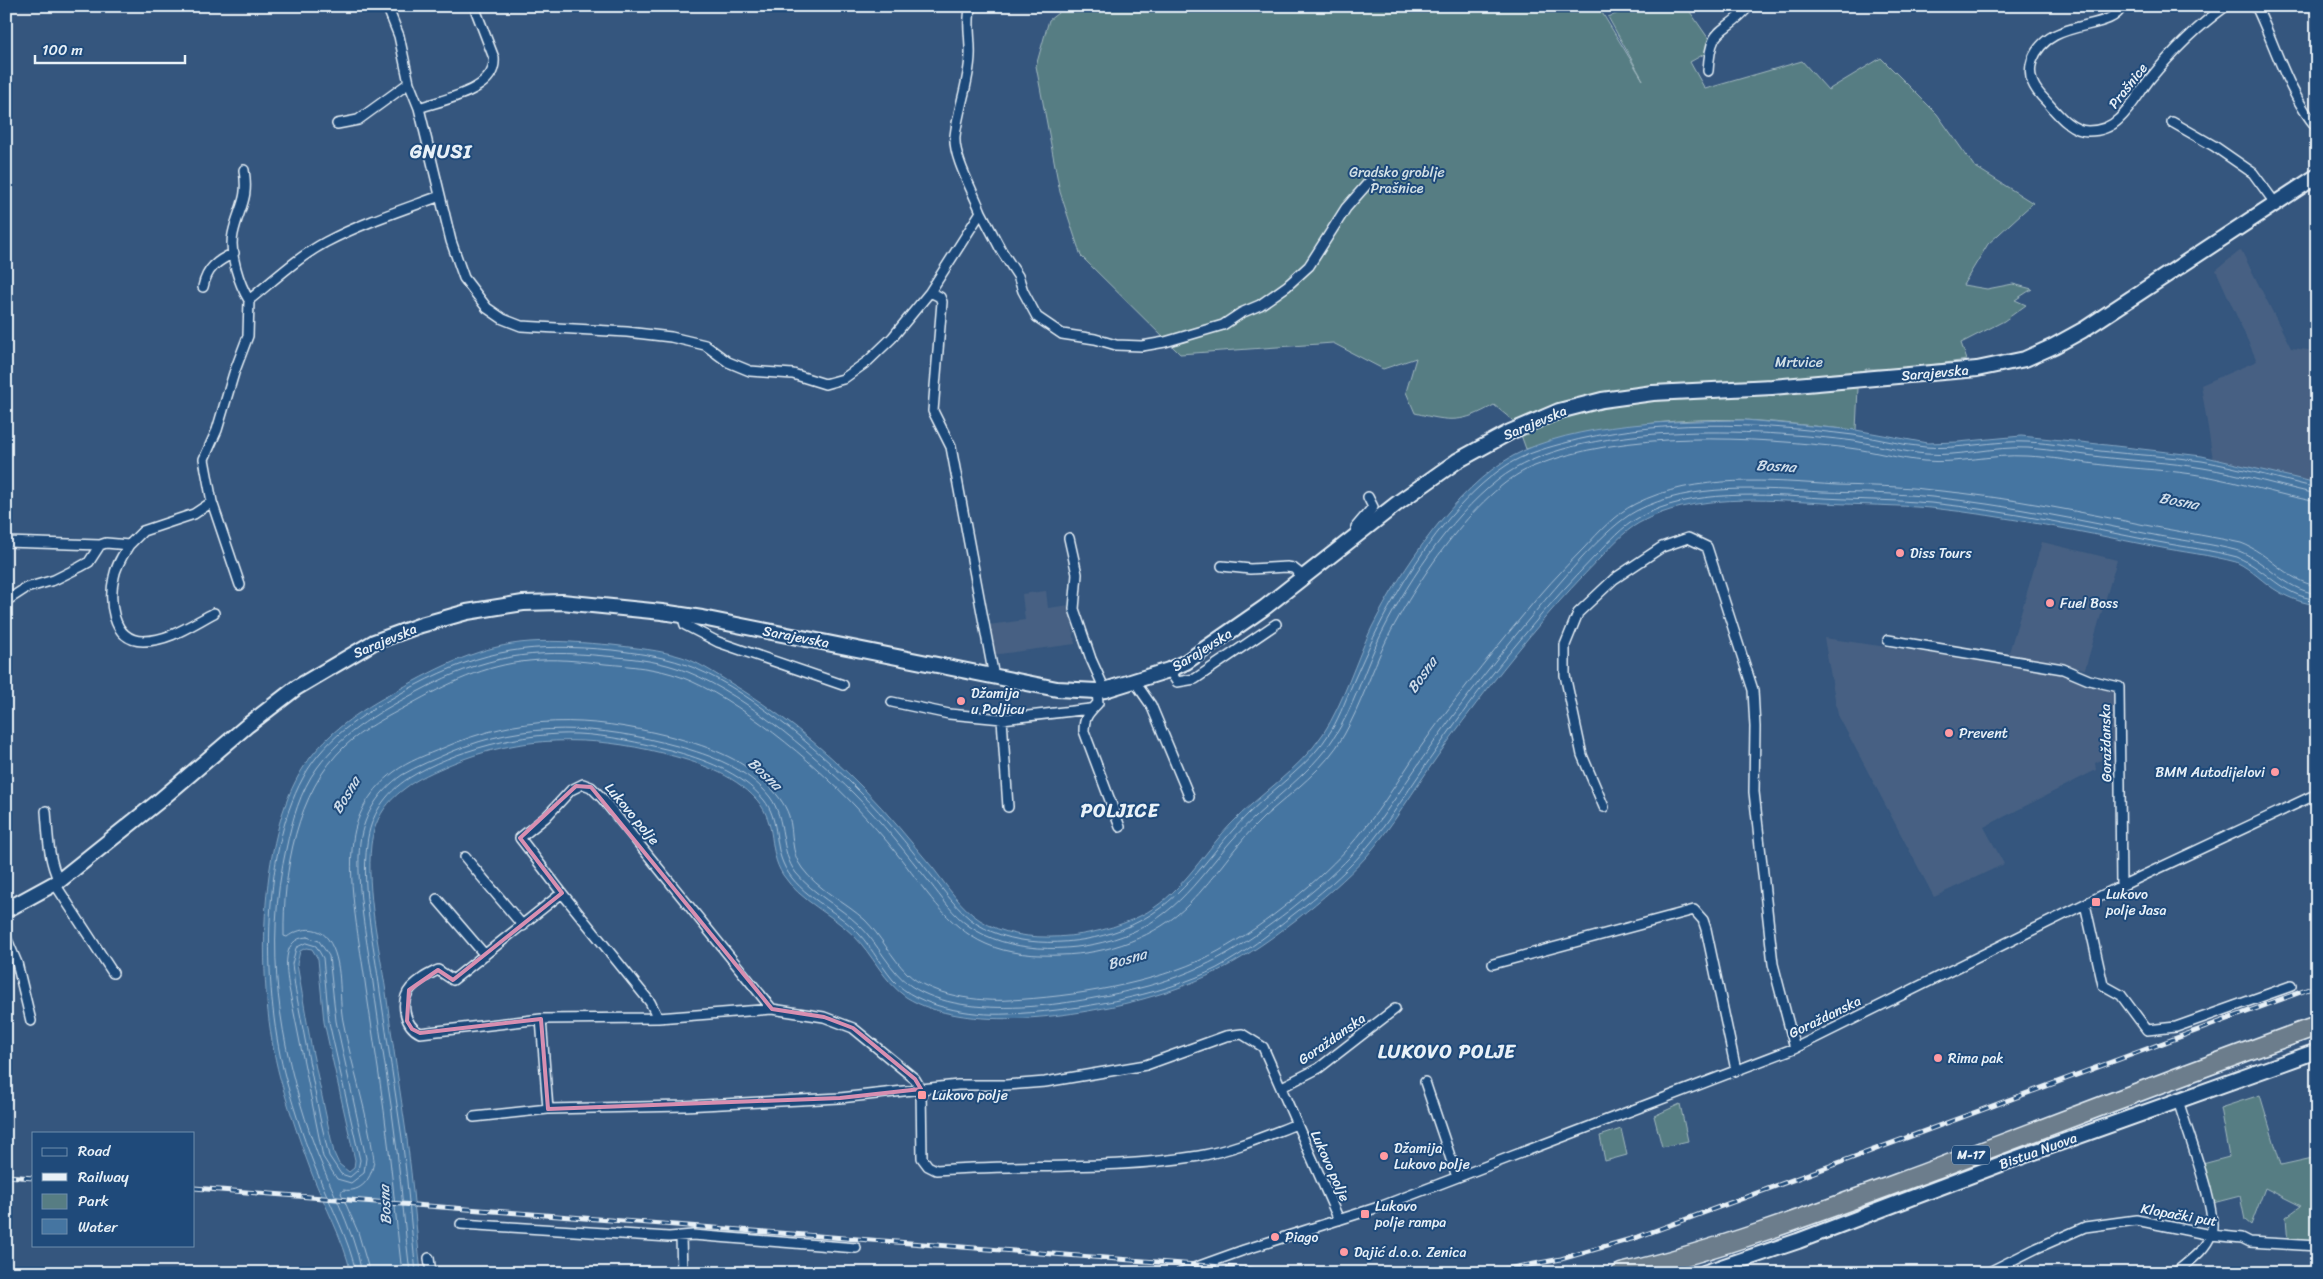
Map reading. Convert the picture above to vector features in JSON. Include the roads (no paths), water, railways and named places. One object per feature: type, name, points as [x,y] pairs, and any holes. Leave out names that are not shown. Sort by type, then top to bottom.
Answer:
[{"type":"highway","name":"M-17","points":[[1621,1273],[1708,1249],[1822,1212],[2216,1062],[2317,1026]]},
{"type":"main road","name":"Sarajevska","points":[[6,910],[57,882],[159,801],[248,725],[296,688],[374,642],[421,625],[467,612],[523,603],[562,602],[682,615],[1057,689],[1101,690],[1135,682],[1169,670],[1228,634],[1457,461],[1510,432],[1559,410],[1602,400],[1653,394],[1892,377],[1977,369],[2025,359],[2083,330],[2317,176]]},
{"type":"main road","name":"Bistua Nuova","points":[[1704,1273],[1807,1238],[2178,1100],[2317,1051]]},
{"type":"street","points":[[387,6],[399,36],[409,83],[419,108],[440,196],[464,278],[475,295],[487,308],[503,319],[521,326],[671,336],[705,345],[728,362],[750,371],[793,374],[825,384],[843,379],[868,361],[892,338],[930,292],[981,212]]},
{"type":"street","points":[[419,108],[465,92],[481,85],[490,78],[495,66],[494,58],[474,6]]},
{"type":"street","points":[[971,6],[968,15],[970,57],[964,99],[955,137],[962,168],[981,212],[1001,250],[1018,276],[1023,291],[1037,317],[1062,334],[1095,339],[1116,345],[1142,346],[1165,342],[1223,325],[1241,313],[1260,305],[1309,266],[1346,208],[1369,182]]},
{"type":"street","points":[[1708,71],[1709,49],[1713,39],[1719,30],[1742,14],[1749,6]]},
{"type":"street","name":"Prašnice","points":[[2122,6],[2110,18],[2051,36],[2038,48],[2032,62],[2030,76],[2036,90],[2067,123],[2078,129],[2086,131],[2098,130],[2112,126],[2120,119],[2158,70],[2190,37],[2226,6]]},
{"type":"street","points":[[2256,6],[2304,110],[2317,128]]},
{"type":"street","points":[[337,124],[358,120],[409,83]]},
{"type":"street","points":[[2172,122],[2214,146],[2253,173],[2274,203]]},
{"type":"street","points":[[240,585],[212,502],[204,459],[217,430],[234,373],[248,336],[249,300],[241,283],[234,253],[233,236],[244,204],[246,186],[244,170]]},
{"type":"street","points":[[249,300],[290,266],[324,243],[357,228],[440,196]]},
{"type":"street","points":[[203,287],[206,274],[224,257],[234,253]]},
{"type":"street","points":[[930,292],[940,297],[942,302],[933,411],[952,447],[994,677]]},
{"type":"street","points":[[1358,534],[1356,526],[1374,507],[1368,497]]},
{"type":"street","points":[[212,502],[194,514],[143,531],[129,545],[120,559],[114,576],[111,602],[113,618],[120,630],[130,639],[141,641],[172,636],[214,613]]},
{"type":"street","points":[[1069,538],[1077,574],[1074,609],[1101,690],[1098,703],[1090,709],[1084,719],[1084,731],[1120,827]]},
{"type":"street","points":[[1604,807],[1582,755],[1566,674],[1565,646],[1578,613],[1614,579],[1662,547],[1688,538],[1707,547],[1753,690],[1755,727],[1754,792],[1773,964],[1796,1048]]},
{"type":"street","points":[[6,542],[129,545]]},
{"type":"street","points":[[6,601],[26,588],[54,580],[89,562],[100,545]]},
{"type":"street","points":[[1222,566],[1250,569],[1287,567],[1294,568],[1303,576]]},
{"type":"street","points":[[682,615],[685,625],[718,642],[843,685]]},
{"type":"street","points":[[1169,670],[1177,682],[1195,679],[1276,624]]},
{"type":"street","name":"Goraždanska","points":[[1888,640],[2063,669],[2089,680],[2119,687],[2121,886]]},
{"type":"street","points":[[1135,682],[1151,705],[1189,796]]},
{"type":"street","points":[[892,702],[949,714],[1002,719],[1090,709]]},
{"type":"street","points":[[1002,719],[1008,807]]},
{"type":"street","name":"Lukovo polje","points":[[658,1018],[650,1002],[520,838],[546,817],[571,790],[583,784],[591,787],[602,798],[772,1009]]},
{"type":"street","name":"Goraždanska","points":[[1180,1273],[1339,1220],[1457,1177],[1796,1048],[2121,886],[2317,794]]},
{"type":"street","points":[[46,811],[50,854],[57,882],[113,973]]},
{"type":"street","points":[[465,858],[523,926]]},
{"type":"street","points":[[562,893],[453,980],[438,970],[425,976],[410,990],[406,1004],[407,1021],[412,1029],[420,1033],[542,1019],[658,1018],[772,1009],[824,1017],[853,1028],[915,1079],[921,1089]]},
{"type":"street","points":[[437,899],[485,955]]},
{"type":"street","points":[[2085,904],[2103,985],[2121,995],[2147,1030],[2176,1027],[2290,986]]},
{"type":"street","points":[[1493,964],[1694,910],[1703,920],[1706,929],[1736,1070]]},
{"type":"street","points":[[6,937],[17,962],[31,1021]]},
{"type":"street","name":"Goraždanska","points":[[1282,1087],[1319,1068],[1395,1009]]},
{"type":"street","points":[[542,1019],[548,1109]]},
{"type":"street","name":"Lukovo polje","points":[[474,1117],[548,1109],[676,1106],[840,1098],[958,1085],[1016,1084],[1085,1076],[1146,1064],[1226,1036],[1242,1034],[1262,1047],[1282,1087],[1339,1220]]},
{"type":"street","points":[[1425,1082],[1457,1177]]},
{"type":"street","name":"Lukovo polje","points":[[921,1089],[922,1158],[928,1166],[936,1170],[1137,1162],[1198,1156],[1230,1149],[1297,1124]]},
{"type":"street","points":[[2175,1273],[2203,1248],[2211,1236],[2213,1228],[2210,1210],[2178,1100]]},
{"type":"street","name":"Klopački put","points":[[1987,1273],[2037,1248],[2086,1228],[2136,1220],[2211,1236],[2230,1236],[2250,1242],[2317,1246]]},
{"type":"street","points":[[461,1224],[681,1237],[693,1235],[856,1248]]},
{"type":"street","points":[[681,1237],[682,1273]]},
{"type":"street","points":[[429,1258],[431,1273]]},
{"type":"water","name":"Bosna","points":[[1745,420],[1856,430],[1927,443],[2021,436],[2072,441],[2202,456],[2317,483],[2317,605],[2297,600],[2284,594],[2236,562],[1988,515],[1904,506],[1753,500],[1705,503],[1660,513],[1639,523],[1622,535],[1551,611],[1463,721],[1377,844],[1351,873],[1316,904],[1243,957],[1187,985],[1143,999],[1055,1016],[990,1018],[959,1015],[930,1008],[906,997],[891,984],[854,936],[807,900],[790,884],[778,866],[768,819],[757,800],[737,783],[713,770],[675,756],[635,747],[582,741],[529,743],[477,754],[415,781],[397,794],[382,813],[372,836],[370,881],[372,900],[407,1139],[421,1273],[351,1273],[339,1235],[308,1163],[282,1085],[268,1012],[265,970],[265,926],[268,883],[275,842],[285,805],[300,773],[309,759],[331,735],[369,706],[445,665],[478,652],[512,644],[550,641],[592,643],[648,650],[682,657],[709,670],[761,703],[831,757],[881,807],[960,903],[980,920],[997,929],[1038,937],[1060,937],[1102,930],[1140,916],[1166,898],[1189,875],[1230,825],[1291,770],[1313,747],[1323,734],[1337,709],[1372,627],[1414,556],[1451,509],[1492,470],[1513,456],[1566,436],[1626,426]],"holes":[[[306,948],[312,949],[318,959],[324,1022],[355,1160],[354,1168],[349,1172],[339,1164],[334,1153],[311,1045],[297,964],[300,951]]]},
{"type":"railway","points":[[1485,1273],[1561,1259],[1638,1237],[2317,986]]},
{"type":"railway","points":[[6,1176],[32,1178]]},
{"type":"railway","points":[[195,1188],[1301,1273]]},
{"type":"place","name":"Diss Tours","points":[[1900,553]]},
{"type":"place","name":"Fuel Boss","points":[[2050,603]]},
{"type":"place","name":"Džamija u Poljicu","points":[[961,701]]},
{"type":"place","name":"Prevent","points":[[1949,733]]},
{"type":"place","name":"BMM Autodijelovi","points":[[2275,772]]},
{"type":"place","name":"Lukovo polje Jasa","points":[[2096,902]]},
{"type":"place","name":"Rima pak","points":[[1938,1058]]},
{"type":"place","name":"Lukovo polje","points":[[922,1095]]},
{"type":"place","name":"Džamija Lukovo polje","points":[[1384,1156]]},
{"type":"place","name":"Lukovo polje rampa","points":[[1365,1214]]},
{"type":"place","name":"Piago","points":[[1275,1237]]},
{"type":"place","name":"Dajić d.o.o. Zenica","points":[[1344,1252]]},
{"type":"district","name":"GNUSI","points":[[441,151]]},
{"type":"district","name":"POLJICE","points":[[1120,810]]},
{"type":"district","name":"LUKOVO POLJE","points":[[1447,1051]]},
{"type":"park label","name":"Gradsko groblje Prašnice","points":[[1397,180]]},
{"type":"park label","name":"Mrtvice","points":[[1799,362]]}]
